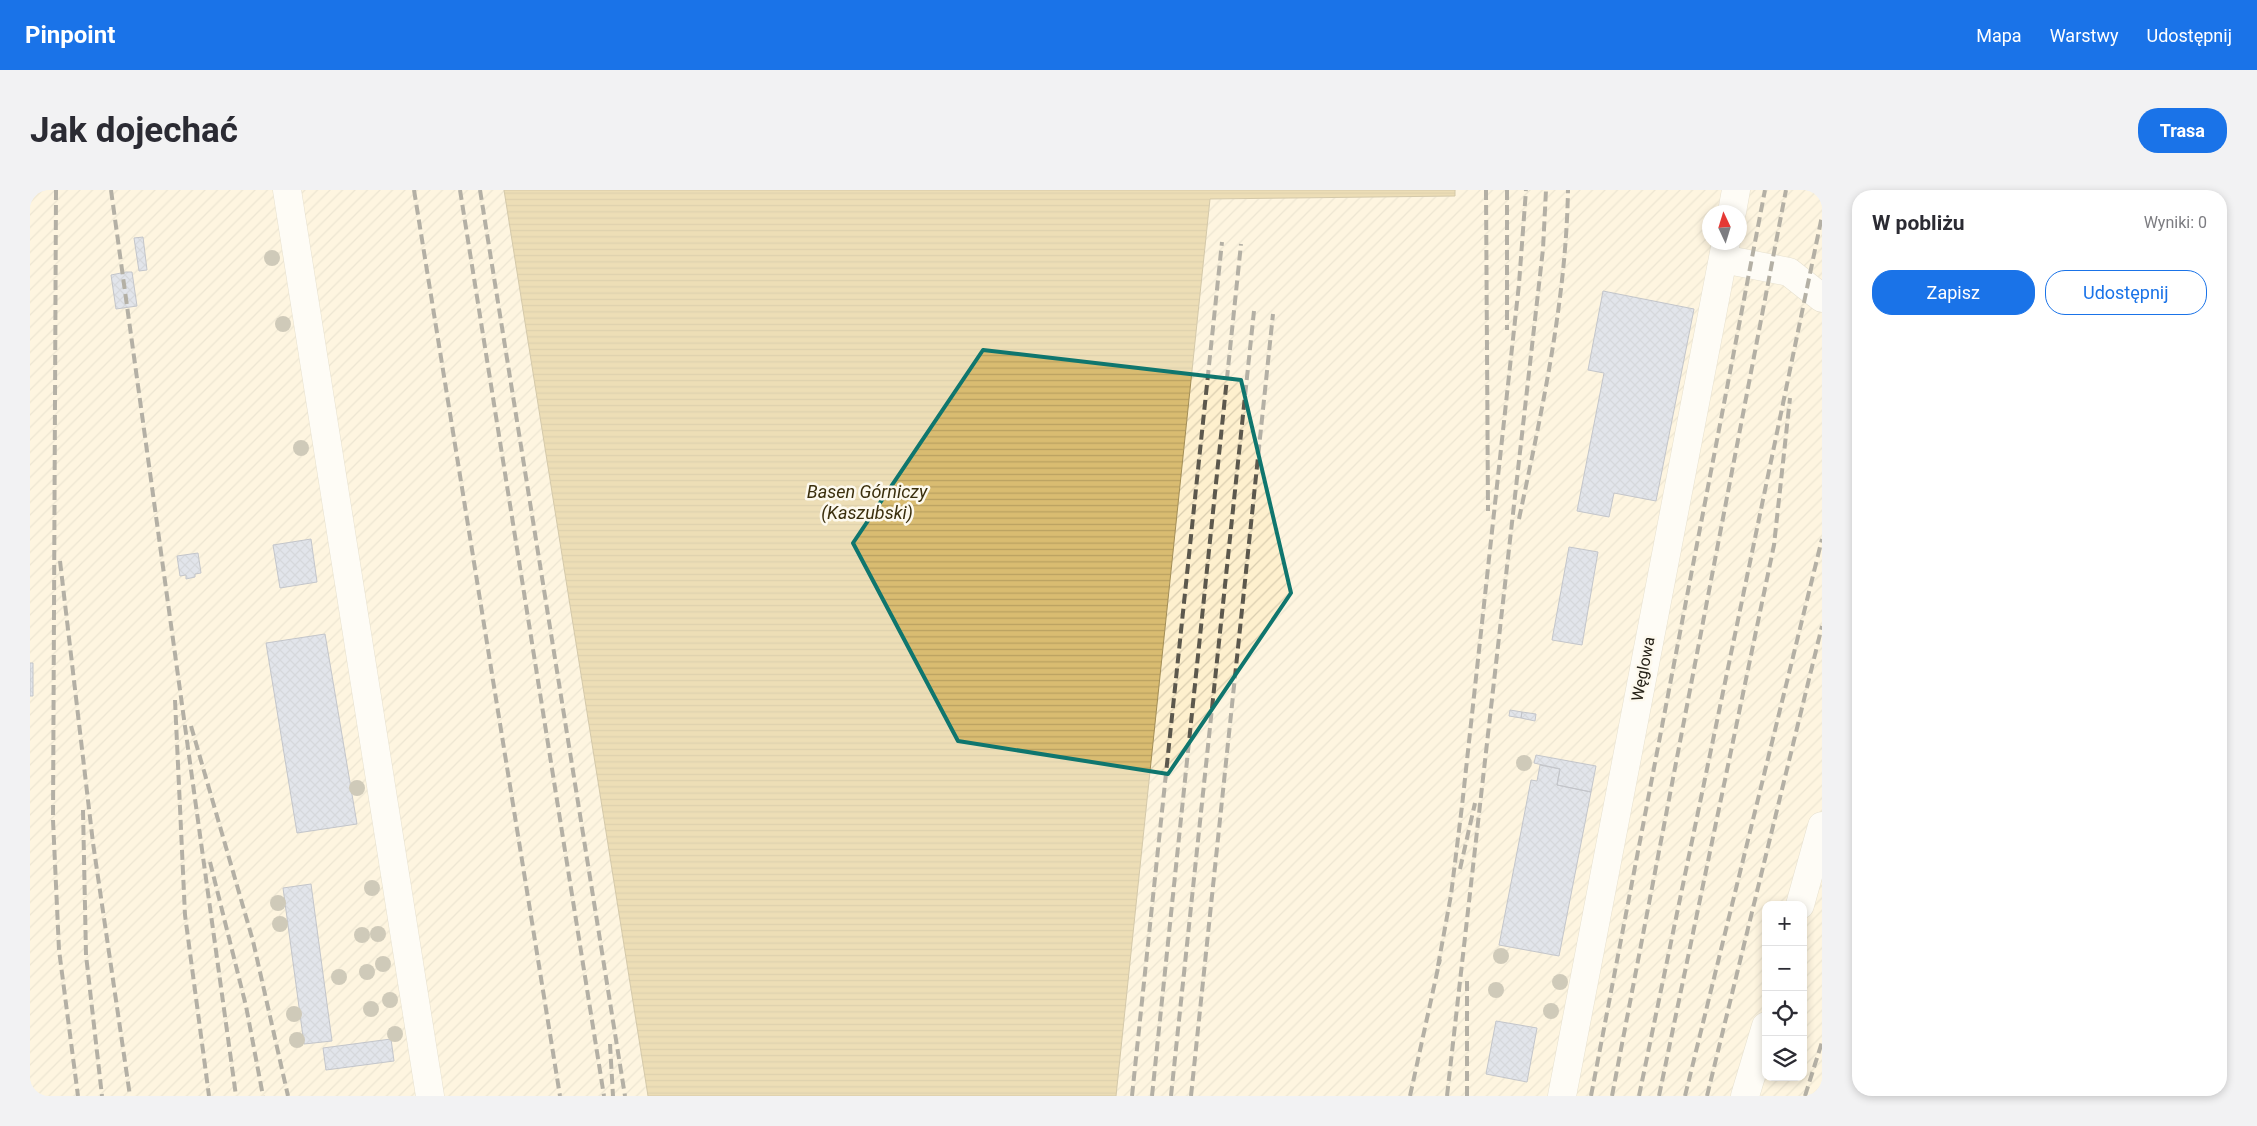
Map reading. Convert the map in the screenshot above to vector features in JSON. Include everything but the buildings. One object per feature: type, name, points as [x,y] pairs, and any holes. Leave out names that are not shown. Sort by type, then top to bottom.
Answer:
[{"type":"lane","points":[[287,190],[430,1096]]},
{"type":"lane","points":[[1733,205],[1736,190]]},
{"type":"lane","points":[[1725,250],[1789,272],[1822,298]]},
{"type":"lane","name":"Węglowa","points":[[1562,1096],[1725,250]]},
{"type":"lane","points":[[1801,901],[1822,826]]},
{"type":"lane","points":[[1745,1096],[1763,1036]]},
{"type":"highlighted area","points":[[983,350],[1241,380],[1291,593],[1168,774],[958,741],[853,543]]},
{"type":"shaded area","points":[[30,190],[504,190],[648,1096],[30,1096]]},
{"type":"shaded area","points":[[1455,190],[1822,190],[1822,1096],[1116,1096],[1210,199],[1454,196]]},
{"type":"water","name":"Basen Górniczy (Kaszubski)","points":[[504,190],[1455,190],[1455,196],[1210,199],[1116,1096],[648,1096]]},
{"type":"railway","points":[[56,190],[53,820],[59,950],[78,1096]]},
{"type":"railway","points":[[111,190],[236,1096]]},
{"type":"railway","points":[[414,190],[560,1096]]},
{"type":"railway","points":[[460,190],[604,1096]]},
{"type":"railway","points":[[480,190],[625,1096]]},
{"type":"railway","points":[[1486,190],[1488,511]]},
{"type":"railway","points":[[1507,190],[1507,330]]},
{"type":"railway","points":[[1438,966],[1451,895],[1462,806],[1519,284],[1526,190]]},
{"type":"railway","points":[[1447,1096],[1543,249],[1546,190]]},
{"type":"railway","points":[[1519,519],[1544,397],[1558,315],[1563,273],[1568,190]]},
{"type":"railway","points":[[1591,1096],[1765,190]]},
{"type":"railway","points":[[1612,1096],[1786,190]]},
{"type":"railway","points":[[1639,1096],[1822,216]]},
{"type":"railway","points":[[1132,1096],[1222,242]]},
{"type":"railway","points":[[1152,1096],[1241,244]]},
{"type":"railway","points":[[1171,1096],[1254,311]]},
{"type":"railway","points":[[1191,1096],[1273,314]]},
{"type":"railway","points":[[1659,1096],[1774,545],[1790,398]]},
{"type":"railway","points":[[1685,1096],[1822,539]]},
{"type":"railway","points":[[60,561],[93,843],[130,1096]]},
{"type":"railway","points":[[1707,1096],[1822,626]]},
{"type":"railway","points":[[175,700],[185,915],[209,1096]]},
{"type":"railway","points":[[191,726],[253,941],[288,1096]]},
{"type":"railway","points":[[1460,869],[1475,803]]},
{"type":"railway","points":[[83,810],[86,955],[102,1096]]},
{"type":"railway","points":[[210,862],[246,1006],[263,1096]]},
{"type":"railway","points":[[1410,1096],[1440,959]]},
{"type":"railway","points":[[1467,981],[1467,1096]]},
{"type":"railway","points":[[1805,1096],[1822,1042]]},
{"type":"railway","points":[[610,1044],[613,1096]]}]
